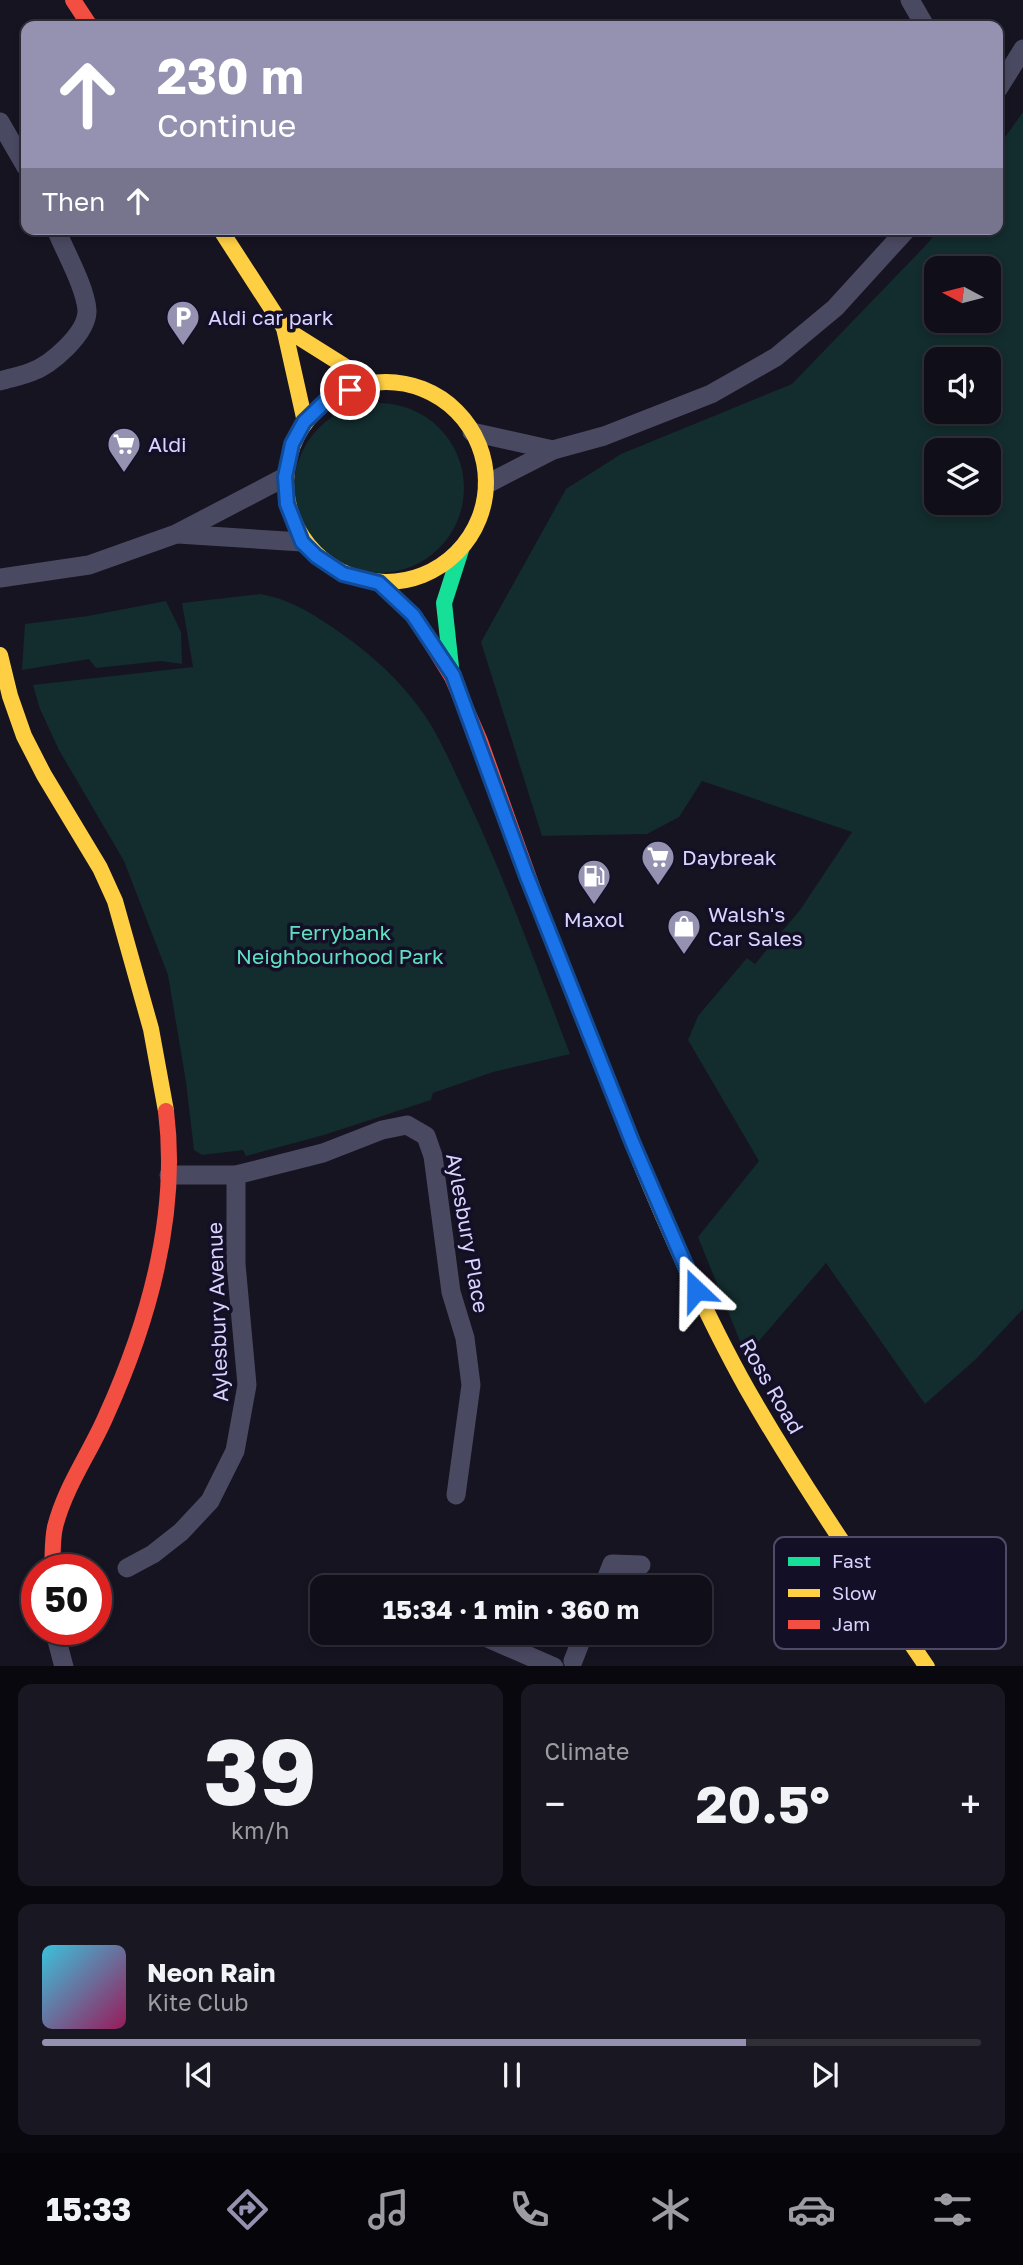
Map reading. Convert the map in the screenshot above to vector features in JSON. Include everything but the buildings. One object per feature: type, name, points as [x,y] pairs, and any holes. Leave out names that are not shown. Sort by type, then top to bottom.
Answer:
[{"type":"main road","points":[[73,0],[87,21]]},
{"type":"main road","points":[[224,235],[284,328],[304,422]]},
{"type":"main road","points":[[284,328],[370,382]]},
{"type":"main road","points":[[453,675],[444,603],[461,550],[479,521],[487,484],[480,445],[461,415],[430,391],[405,383],[370,382],[330,397],[304,422],[292,444],[285,477],[287,504],[302,542],[316,556],[343,574],[379,583],[422,577],[461,550]]},
{"type":"main road","points":[[379,583],[413,615],[453,675]]},
{"type":"main road","points":[[0,655],[7,689],[25,738],[110,888],[138,974],[155,1042],[165,1110],[169,1175],[162,1240],[151,1293],[135,1344],[106,1418],[66,1496],[55,1528],[53,1554]]},
{"type":"main road","name":"Ross Road","points":[[453,675],[526,874],[633,1144],[696,1290],[728,1354],[809,1490],[840,1537]]},
{"type":"main road","name":"Ross Road","points":[[915,1649],[926,1666]]},
{"type":"street","points":[[910,0],[922,21]]},
{"type":"street","points":[[1003,81],[1023,49]]},
{"type":"street","points":[[0,122],[21,158]]},
{"type":"street","points":[[0,381],[33,372],[53,360],[83,330],[87,312],[58,235]]},
{"type":"street","points":[[487,484],[552,450],[604,436],[710,394],[776,357],[835,308],[901,235]]},
{"type":"street","points":[[472,432],[552,450]]},
{"type":"street","points":[[0,578],[89,565],[176,534],[285,477]]},
{"type":"street","points":[[176,534],[302,542]]},
{"type":"street","name":"Aylesbury Place","points":[[169,1175],[236,1175],[323,1153],[383,1130],[407,1125],[426,1136],[433,1156],[451,1292],[465,1338],[471,1385],[456,1495]]},
{"type":"street","name":"Aylesbury Avenue","points":[[127,1568],[153,1554],[181,1532],[210,1501],[235,1451],[247,1385],[236,1264],[236,1175]]},
{"type":"street","points":[[608,1575],[612,1564],[641,1565]]},
{"type":"street","points":[[58,1645],[64,1666]]},
{"type":"street","points":[[504,1645],[552,1666]]},
{"type":"street","points":[[574,1665],[580,1645]]},
{"type":"green space","points":[[1023,112],[1023,1309],[975,1360],[925,1404],[826,1263],[746,1356],[698,1237],[759,1161],[688,1040],[698,1016],[747,958],[755,964],[800,910],[852,832],[702,781],[679,817],[647,834],[542,836],[481,642],[566,489],[621,454],[792,384],[934,235],[1003,235],[1003,140]]},
{"type":"green space","points":[[379,403],[412,409],[439,428],[458,455],[464,488],[458,521],[439,548],[412,567],[379,573],[346,567],[319,548],[300,521],[294,488],[300,455],[319,428],[346,409]]},
{"type":"green space","name":"Ferrybank Neighbourhood Park","points":[[260,594],[298,606],[343,635],[386,670],[423,712],[444,748],[495,861],[570,1054],[493,1072],[433,1093],[431,1100],[324,1135],[246,1156],[243,1150],[202,1155],[194,1150],[168,975],[124,861],[59,750],[40,709],[33,685],[193,667],[182,603]]},
{"type":"green space","points":[[166,601],[181,632],[182,664],[161,661],[96,668],[89,659],[22,670],[25,624],[88,616]]},
{"type":"traffic: fast","points":[[451,667],[444,603],[461,550]]},
{"type":"traffic: fast","points":[[542,915],[640,1162]]},
{"type":"traffic: slow","points":[[224,235],[284,328],[305,422]]},
{"type":"traffic: slow","points":[[284,328],[370,382]]},
{"type":"traffic: slow","points":[[386,382],[424,389],[457,411],[479,444],[486,482],[479,520],[457,553],[424,575],[386,582],[348,575],[315,553],[293,520],[286,482],[293,444],[315,411],[348,389],[386,382]]},
{"type":"traffic: slow","points":[[0,655],[24,736],[44,775],[100,868],[115,901],[151,1029],[166,1111]]},
{"type":"traffic: slow","points":[[640,1162],[717,1334],[768,1425],[839,1537]]},
{"type":"traffic: slow","points":[[915,1649],[926,1666]]},
{"type":"traffic: jam","points":[[73,0],[87,21]]},
{"type":"traffic: jam","points":[[379,583],[415,617],[452,677],[480,741],[542,915]]},
{"type":"traffic: jam","points":[[53,1554],[59,1512],[100,1430],[121,1380],[135,1343],[157,1267],[168,1189],[166,1111]]},
{"type":"place","name":"Aldi car park","points":[[183,347]]},
{"type":"place","name":"Aldi","points":[[124,474]]},
{"type":"place","name":"Daybreak","points":[[658,887]]},
{"type":"place","name":"Maxol","points":[[594,906]]},
{"type":"place","name":"Walsh's Car Sales","points":[[684,956]]},
{"type":"route","points":[[350,390],[330,397],[304,422],[292,444],[285,477],[287,504],[302,542],[316,556],[343,574],[379,583],[413,615],[453,675],[526,874],[633,1144],[696,1290]]}]
